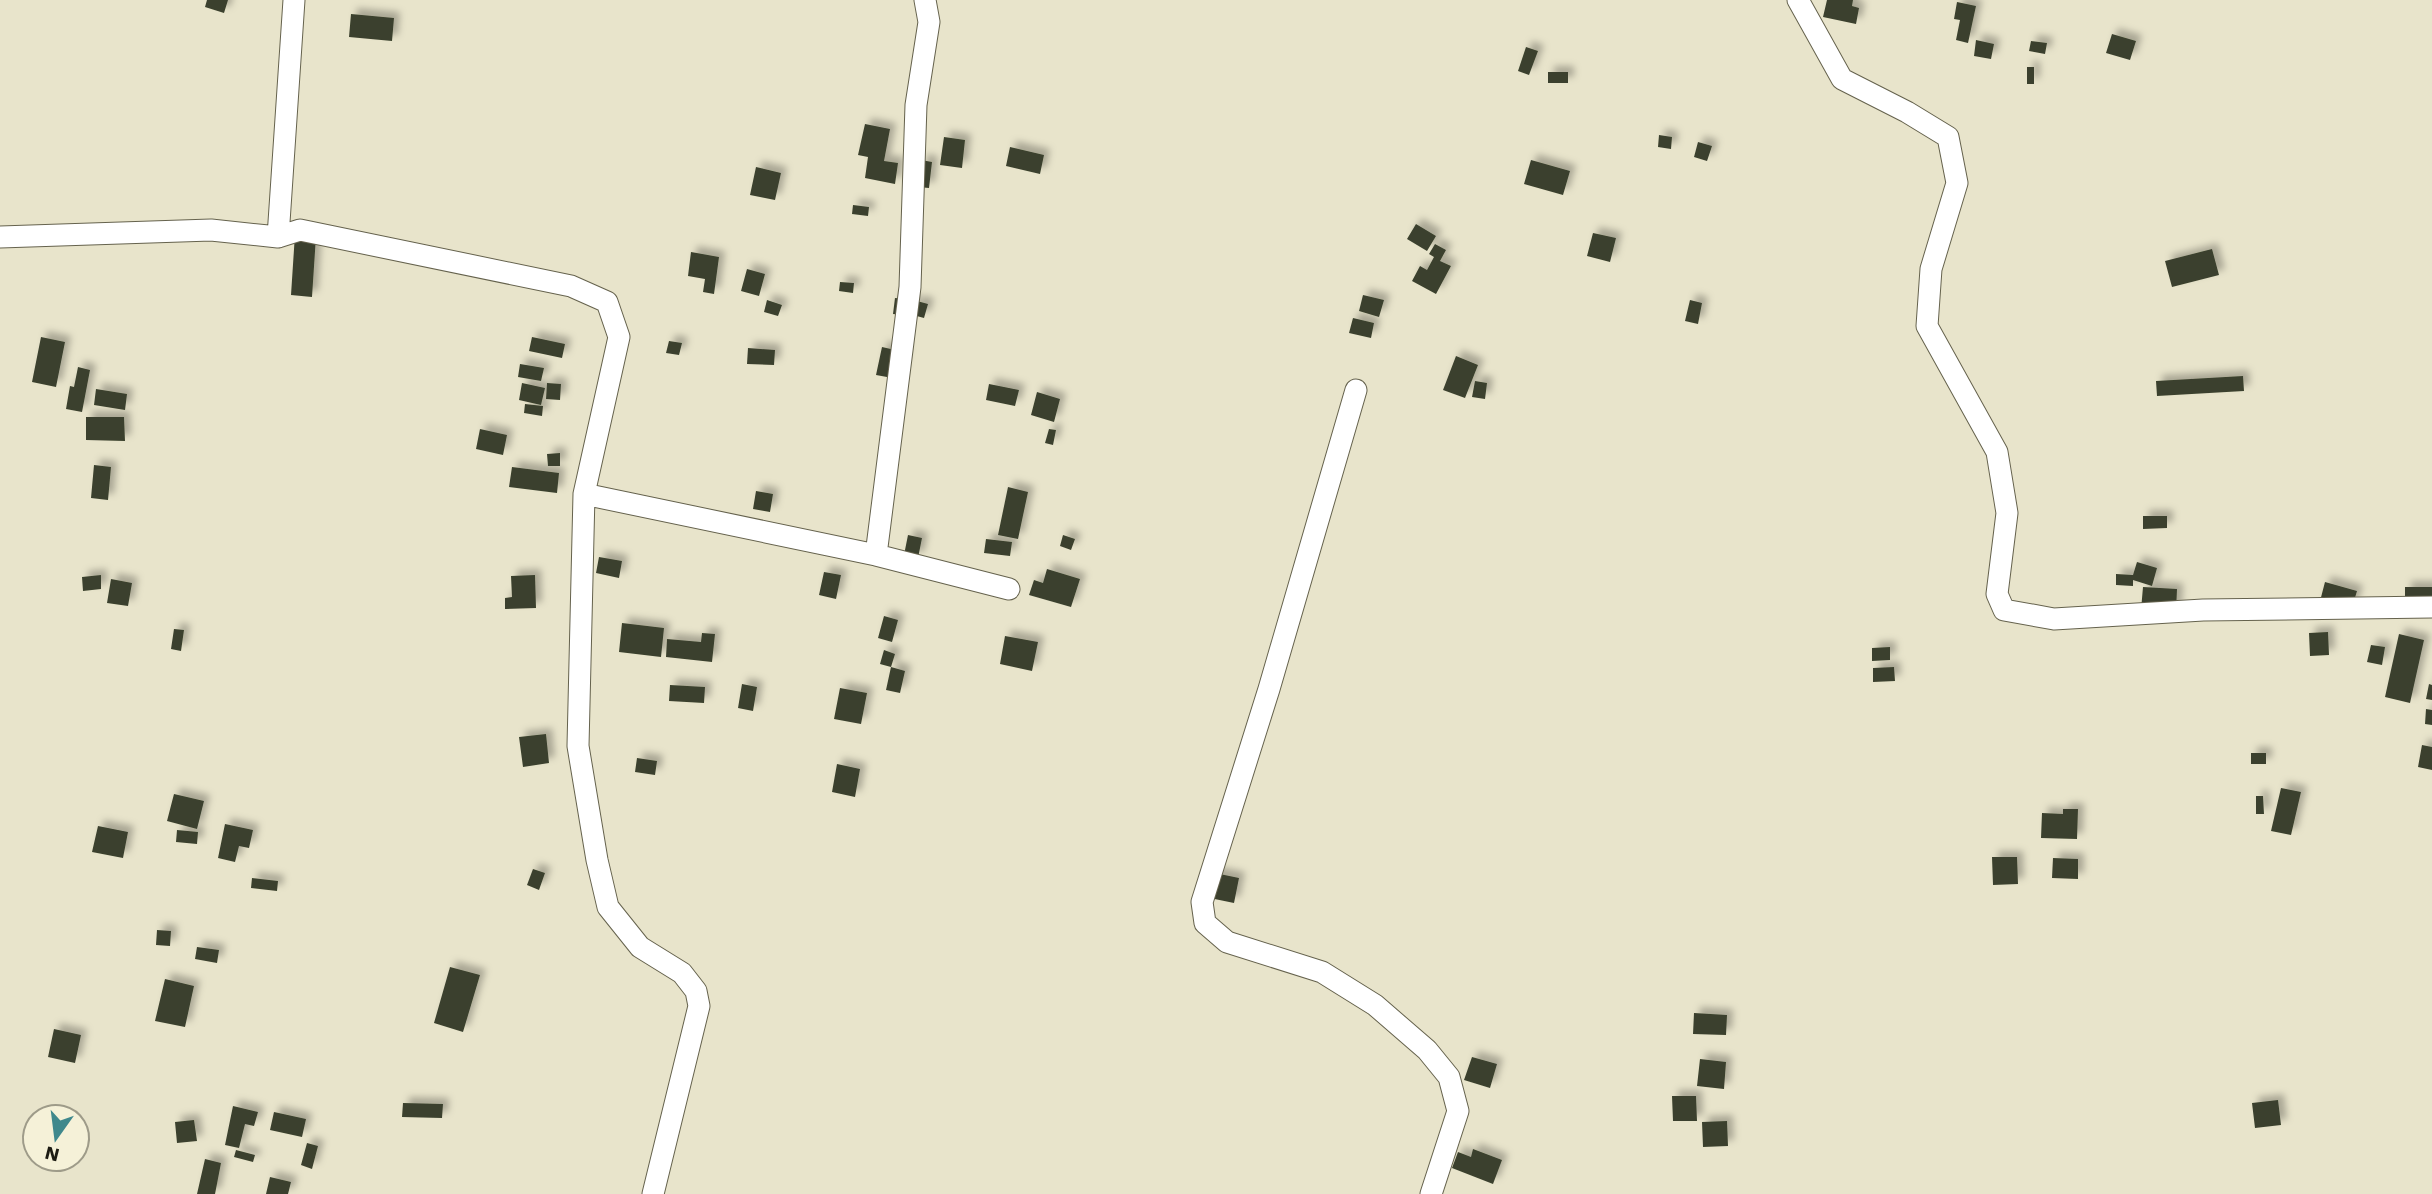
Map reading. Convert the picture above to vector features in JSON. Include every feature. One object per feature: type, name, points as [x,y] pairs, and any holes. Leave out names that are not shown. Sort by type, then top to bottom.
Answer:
[{"type":"street","points":[[278,237],[294,0]]},
{"type":"street","points":[[876,555],[910,287],[916,105],[929,22],[925,0]]},
{"type":"street","points":[[1798,0],[1842,79],[1907,112],[1948,137],[1957,183],[1931,269],[1927,326],[1997,452],[2007,513],[1997,594],[2004,610],[2054,619],[2203,610],[2432,607]]},
{"type":"street","points":[[0,237],[211,230],[278,237],[300,230],[571,286],[607,302],[619,337],[584,494],[578,746],[597,860],[608,907],[640,947],[682,973],[696,991],[699,1006],[653,1194]]},
{"type":"street","points":[[1356,390],[1269,689],[1202,902],[1206,923],[1227,942],[1322,972],[1375,1004],[1427,1050],[1449,1077],[1458,1111],[1431,1194]]},
{"type":"street","points":[[584,494],[876,555],[1009,589]]},
{"type":"building","points":[[207,0],[228,0],[224,13],[205,7]]},
{"type":"building","points":[[1827,0],[1853,0],[1852,6],[1859,8],[1856,24],[1823,17]]},
{"type":"building","points":[[1957,2],[1976,6],[1968,43],[1956,40],[1960,20],[1954,19]]},
{"type":"building","points":[[351,14],[394,18],[392,41],[349,37]]},
{"type":"building","points":[[2112,34],[2136,41],[2130,60],[2106,53]]},
{"type":"building","points":[[1976,40],[1994,44],[1991,59],[1974,56]]},
{"type":"building","points":[[2031,41],[2047,43],[2045,54],[2029,51]]},
{"type":"building","points":[[1526,47],[1538,51],[1529,75],[1518,71]]},
{"type":"building","points":[[2027,67],[2034,67],[2034,84],[2027,84]]},
{"type":"building","points":[[1548,72],[1568,72],[1568,83],[1548,83]]},
{"type":"building","points":[[865,124],[890,129],[884,161],[898,163],[895,184],[865,178],[868,157],[858,155]]},
{"type":"building","points":[[1659,135],[1672,137],[1671,149],[1658,147]]},
{"type":"building","points":[[944,137],[965,140],[962,168],[940,165]]},
{"type":"building","points":[[1698,142],[1712,146],[1707,161],[1694,157]]},
{"type":"building","points":[[1010,147],[1044,155],[1040,174],[1006,166]]},
{"type":"building","points":[[921,160],[932,162],[929,188],[918,187]]},
{"type":"building","points":[[1531,160],[1570,171],[1563,195],[1524,184]]},
{"type":"building","points":[[756,167],[781,173],[775,200],[750,195]]},
{"type":"building","points":[[853,205],[869,207],[868,216],[852,214]]},
{"type":"building","points":[[1416,224],[1436,236],[1427,251],[1407,239]]},
{"type":"building","points":[[1593,233],[1616,238],[1610,262],[1587,256]]},
{"type":"building","points":[[295,234],[316,236],[312,297],[291,295]]},
{"type":"building","points":[[1435,244],[1446,250],[1440,261],[1451,266],[1436,294],[1412,281],[1420,266],[1427,270],[1434,257],[1429,254]]},
{"type":"building","points":[[2212,249],[2219,275],[2172,287],[2165,261]]},
{"type":"building","points":[[691,252],[719,257],[714,294],[703,292],[705,279],[688,276]]},
{"type":"building","points":[[747,269],[765,274],[759,296],[741,291]]},
{"type":"building","points":[[840,282],[854,283],[853,293],[839,291]]},
{"type":"building","points":[[1363,295],[1384,300],[1379,317],[1359,311]]},
{"type":"building","points":[[895,298],[914,300],[912,316],[893,314]]},
{"type":"building","points":[[767,300],[782,305],[778,316],[764,312]]},
{"type":"building","points":[[1690,300],[1702,303],[1698,324],[1685,321]]},
{"type":"building","points":[[917,301],[928,304],[924,318],[913,315]]},
{"type":"building","points":[[1353,318],[1374,323],[1371,338],[1349,333]]},
{"type":"building","points":[[41,337],[65,342],[56,387],[32,382]]},
{"type":"building","points":[[532,337],[565,344],[562,358],[529,351]]},
{"type":"building","points":[[669,341],[682,343],[679,355],[666,353]]},
{"type":"building","points":[[882,347],[904,352],[898,379],[876,375]]},
{"type":"building","points":[[748,348],[775,350],[774,365],[747,364]]},
{"type":"building","points":[[1456,356],[1478,365],[1465,398],[1443,390]]},
{"type":"building","points":[[520,364],[544,368],[541,381],[518,377]]},
{"type":"building","points":[[78,367],[90,370],[82,412],[66,409],[70,386],[74,387]]},
{"type":"building","points":[[2243,376],[2244,391],[2157,396],[2156,381]]},
{"type":"building","points":[[1475,381],[1487,383],[1485,399],[1472,397]]},
{"type":"building","points":[[522,383],[545,388],[541,405],[519,400]]},
{"type":"building","points":[[547,383],[561,384],[560,400],[546,399]]},
{"type":"building","points":[[989,384],[1019,390],[1015,406],[986,400]]},
{"type":"building","points":[[96,389],[127,394],[125,410],[94,405]]},
{"type":"building","points":[[1037,392],[1060,399],[1054,422],[1031,415]]},
{"type":"building","points":[[525,404],[543,406],[542,416],[524,413]]},
{"type":"building","points":[[86,417],[124,417],[125,441],[86,440]]},
{"type":"building","points":[[480,429],[507,435],[503,455],[476,449]]},
{"type":"building","points":[[1049,429],[1056,430],[1053,445],[1045,443]]},
{"type":"building","points":[[560,453],[560,466],[548,466],[547,454]]},
{"type":"building","points":[[94,465],[111,467],[108,500],[91,498]]},
{"type":"building","points":[[512,467],[559,473],[557,493],[509,487]]},
{"type":"building","points":[[1008,487],[1028,492],[1018,539],[998,535]]},
{"type":"building","points":[[756,491],[773,494],[770,512],[753,509]]},
{"type":"building","points":[[2143,516],[2167,516],[2167,528],[2143,529]]},
{"type":"building","points":[[908,535],[922,538],[918,558],[904,555]]},
{"type":"building","points":[[1063,535],[1075,539],[1071,550],[1060,546]]},
{"type":"building","points":[[986,539],[1012,542],[1010,556],[984,553]]},
{"type":"building","points":[[599,557],[622,561],[619,578],[596,573]]},
{"type":"building","points":[[2137,562],[2157,568],[2152,586],[2133,580],[2133,586],[2116,585],[2116,574],[2133,575]]},
{"type":"building","points":[[1047,569],[1080,579],[1071,607],[1029,595],[1034,580],[1043,583]]},
{"type":"building","points":[[824,572],[841,575],[836,599],[819,595]]},
{"type":"building","points":[[101,575],[101,589],[83,591],[82,577]]},
{"type":"building","points":[[535,575],[536,608],[505,609],[505,598],[512,597],[511,576]]},
{"type":"building","points":[[111,579],[132,583],[128,606],[107,603]]},
{"type":"building","points":[[2325,582],[2357,591],[2350,614],[2319,605]]},
{"type":"building","points":[[2143,587],[2177,589],[2176,612],[2141,610]]},
{"type":"building","points":[[2405,587],[2432,587],[2432,618],[2405,618]]},
{"type":"building","points":[[884,616],[898,620],[892,642],[878,638]]},
{"type":"building","points":[[622,623],[664,628],[661,657],[619,652]]},
{"type":"building","points":[[174,629],[184,630],[181,651],[171,649]]},
{"type":"building","points":[[2328,632],[2329,655],[2310,656],[2309,633]]},
{"type":"building","points":[[702,633],[715,634],[712,662],[666,657],[667,639],[701,642]]},
{"type":"building","points":[[2399,634],[2424,640],[2410,703],[2385,697]]},
{"type":"building","points":[[1005,636],[1038,642],[1032,671],[1000,664]]},
{"type":"building","points":[[2371,645],[2385,647],[2382,665],[2367,662]]},
{"type":"building","points":[[1890,647],[1890,660],[1872,661],[1872,648]]},
{"type":"building","points":[[884,650],[895,654],[891,667],[880,664]]},
{"type":"building","points":[[891,667],[905,671],[900,693],[886,690]]},
{"type":"building","points":[[1894,667],[1895,681],[1873,682],[1873,668]]},
{"type":"building","points":[[742,684],[757,687],[753,711],[738,708]]},
{"type":"building","points":[[2429,684],[2432,685],[2432,700],[2426,699]]},
{"type":"building","points":[[670,685],[705,687],[704,703],[669,701]]},
{"type":"building","points":[[840,688],[867,693],[861,724],[834,719]]},
{"type":"building","points":[[2426,709],[2432,710],[2432,725],[2425,724]]},
{"type":"building","points":[[546,734],[549,763],[523,767],[519,737]]},
{"type":"building","points":[[2422,745],[2432,747],[2432,770],[2418,767]]},
{"type":"building","points":[[2251,753],[2266,753],[2266,764],[2251,764]]},
{"type":"building","points":[[637,758],[657,761],[655,775],[635,772]]},
{"type":"building","points":[[837,764],[860,769],[855,797],[832,792]]},
{"type":"building","points":[[2281,788],[2301,792],[2291,835],[2271,831]]},
{"type":"building","points":[[174,794],[204,801],[197,829],[167,821]]},
{"type":"building","points":[[2256,796],[2263,796],[2264,814],[2256,814]]},
{"type":"building","points":[[2063,809],[2078,809],[2077,839],[2041,838],[2042,813],[2063,814]]},
{"type":"building","points":[[225,824],[253,830],[249,848],[239,846],[235,862],[218,858]]},
{"type":"building","points":[[98,826],[128,832],[123,858],[92,852]]},
{"type":"building","points":[[177,830],[198,832],[197,844],[176,842]]},
{"type":"building","points":[[1992,857],[2017,857],[2018,884],[1993,885]]},
{"type":"building","points":[[2053,858],[2078,859],[2078,879],[2052,878]]},
{"type":"building","points":[[533,869],[545,873],[539,890],[527,885]]},
{"type":"building","points":[[1210,872],[1239,878],[1234,903],[1205,897]]},
{"type":"building","points":[[252,878],[278,881],[277,891],[251,888]]},
{"type":"building","points":[[157,930],[171,931],[170,946],[156,945]]},
{"type":"building","points":[[197,947],[219,950],[217,963],[195,959]]},
{"type":"building","points":[[450,967],[480,975],[463,1032],[434,1023]]},
{"type":"building","points":[[165,979],[194,986],[185,1027],[155,1021]]},
{"type":"building","points":[[1694,1013],[1727,1015],[1726,1035],[1693,1034]]},
{"type":"building","points":[[54,1029],[81,1035],[75,1063],[48,1057]]},
{"type":"building","points":[[1472,1057],[1497,1064],[1490,1088],[1464,1080]]},
{"type":"building","points":[[1700,1059],[1726,1062],[1724,1089],[1697,1086]]},
{"type":"building","points":[[1672,1096],[1696,1096],[1697,1121],[1673,1121]]},
{"type":"building","points":[[2278,1100],[2281,1125],[2255,1128],[2252,1103]]},
{"type":"building","points":[[403,1103],[443,1104],[442,1118],[402,1117]]},
{"type":"building","points":[[233,1106],[258,1112],[254,1126],[245,1124],[239,1148],[225,1145]]},
{"type":"building","points":[[274,1112],[306,1119],[302,1137],[270,1130]]},
{"type":"building","points":[[194,1120],[197,1141],[177,1143],[175,1122]]},
{"type":"building","points":[[1727,1121],[1728,1146],[1703,1147],[1702,1122]]},
{"type":"building","points":[[307,1143],[318,1146],[312,1169],[301,1165]]},
{"type":"building","points":[[1473,1149],[1502,1160],[1493,1184],[1452,1168],[1458,1152],[1471,1157]]},
{"type":"building","points":[[236,1150],[255,1155],[253,1162],[234,1157]]},
{"type":"building","points":[[205,1159],[221,1163],[215,1194],[197,1194]]},
{"type":"building","points":[[270,1177],[291,1182],[288,1194],[266,1194]]}]
